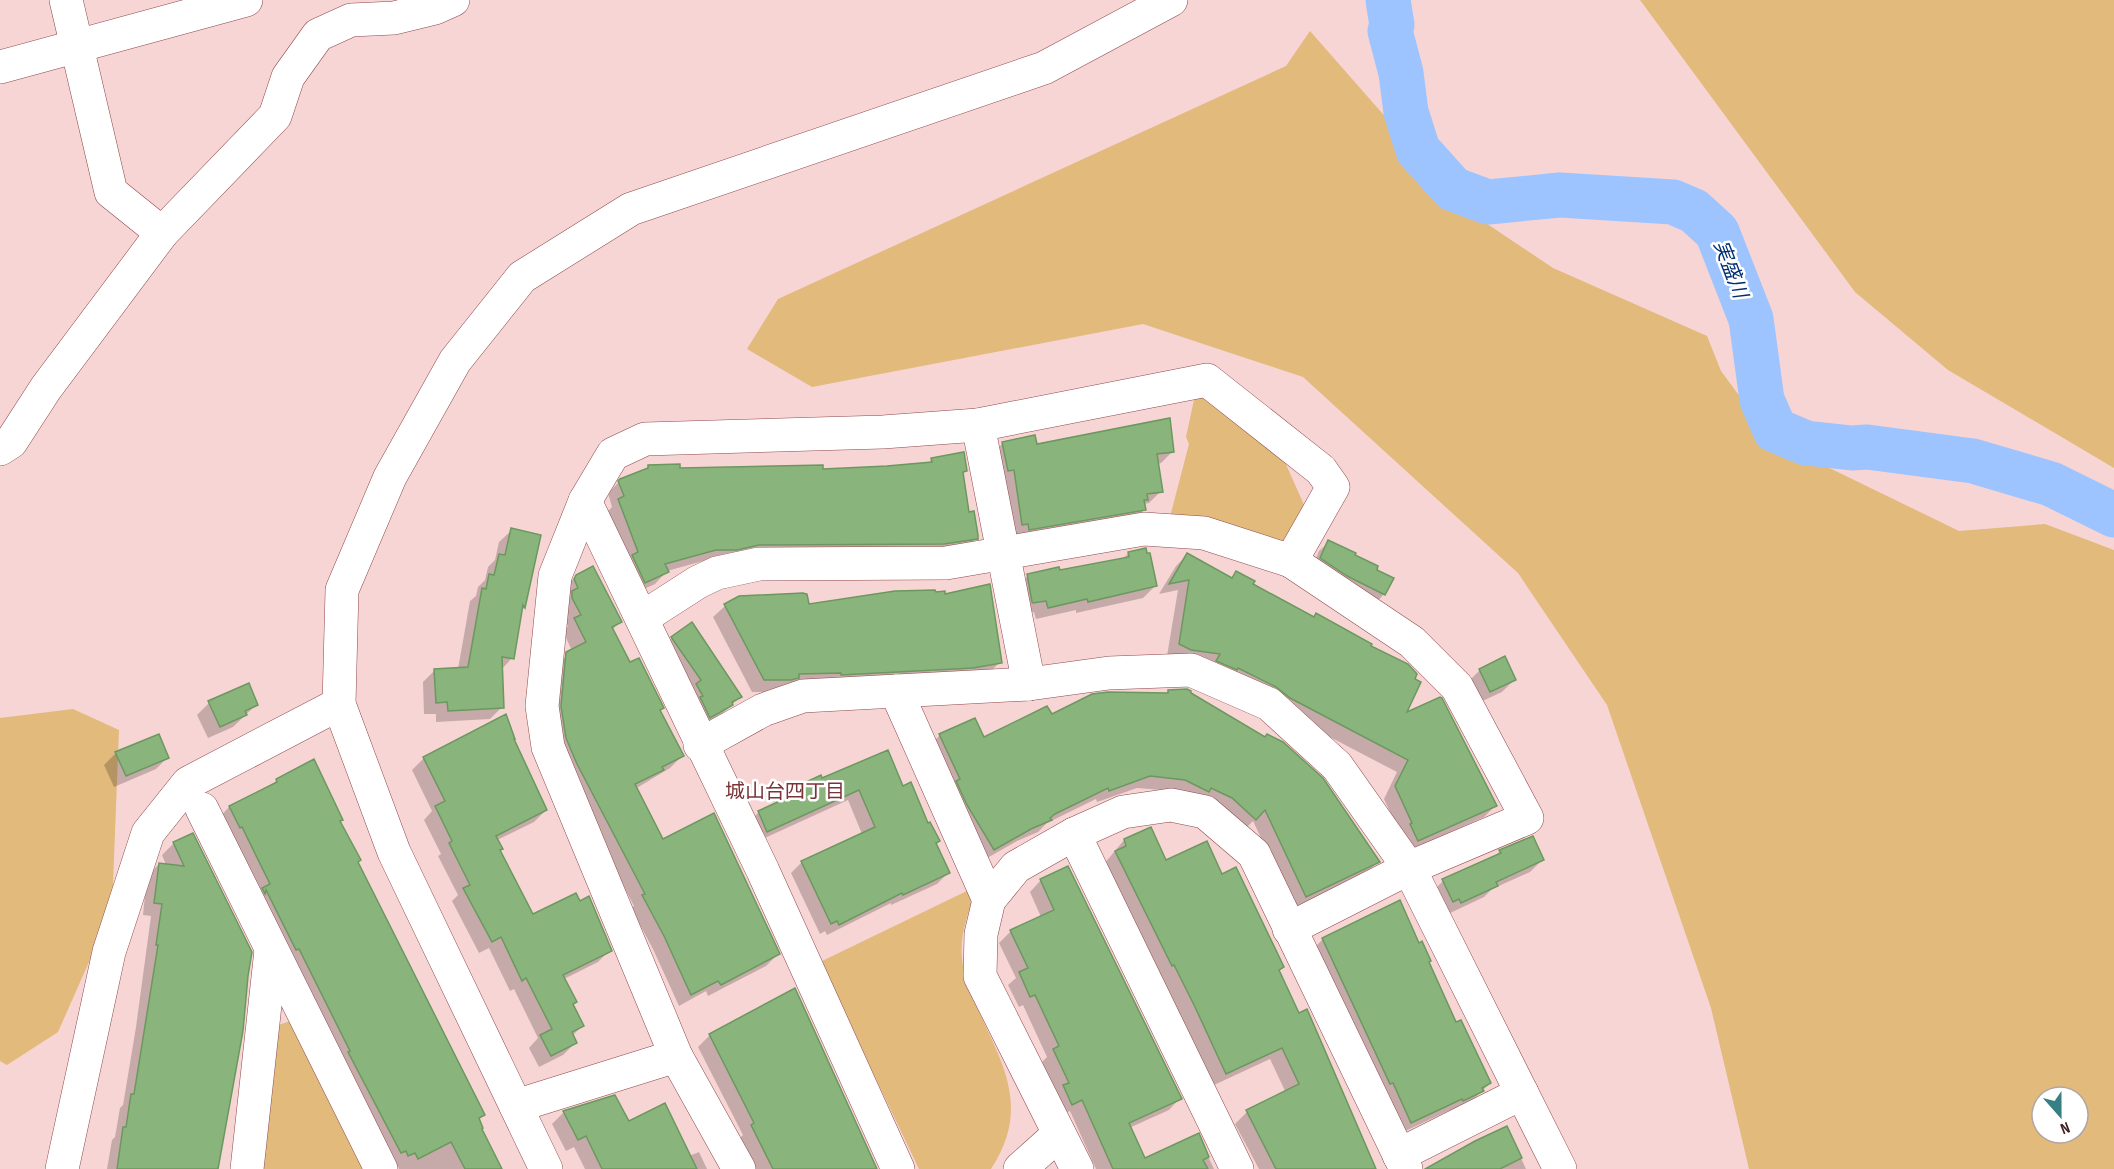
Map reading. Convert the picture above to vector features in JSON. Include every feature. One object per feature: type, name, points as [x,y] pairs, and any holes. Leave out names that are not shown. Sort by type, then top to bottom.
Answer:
[{"type":"street","points":[[66,0],[111,192],[162,233]]},
{"type":"street","points":[[0,67],[246,0]]},
{"type":"street","points":[[0,449],[11,442],[46,388],[162,233],[275,116],[288,77],[318,35],[351,21],[394,18],[435,8],[453,0]]},
{"type":"street","points":[[546,1169],[394,852],[339,704],[342,590],[390,477],[455,361],[522,277],[631,209],[1044,68],[1171,0]]},
{"type":"street","points":[[739,1169],[676,1056],[548,747],[542,706],[555,576],[585,501],[613,454],[645,439],[883,432],[978,425],[1207,380],[1321,470],[1333,487],[1291,561]]},
{"type":"street","points":[[978,425],[1029,684]]},
{"type":"street","points":[[585,501],[700,745],[763,871],[898,1169]]},
{"type":"street","points":[[642,618],[698,582],[717,573],[759,564],[946,563],[1144,529],[1204,533],[1291,561],[1412,642],[1457,687],[1527,818],[1410,868],[1289,929]]},
{"type":"street","points":[[700,745],[763,710],[803,696],[1029,684],[1110,673],[1191,670],[1269,705],[1337,766],[1410,868],[1560,1169]]},
{"type":"street","points":[[896,691],[989,900]]},
{"type":"street","points":[[62,1169],[110,952],[148,833],[188,783],[339,704]]},
{"type":"street","points":[[1077,1169],[980,976],[981,934],[989,900],[1016,867],[1074,834],[1123,812],[1171,805],[1205,812],[1254,854],[1402,1162],[1522,1094]]},
{"type":"street","points":[[202,809],[381,1169]]},
{"type":"street","points":[[1074,834],[1237,1169]]},
{"type":"street","points":[[247,1169],[271,950]]},
{"type":"street","points":[[516,1106],[676,1056]]},
{"type":"street","points":[[1020,1169],[1059,1134]]},
{"type":"shaded area","points":[[1640,0],[2114,0],[2114,468],[1948,370],[1855,292]]},
{"type":"shaded area","points":[[1310,31],[1468,211],[1553,268],[1707,336],[1721,371],[1772,440],[1959,531],[2045,524],[2114,550],[2114,1169],[1749,1169],[1711,1008],[1607,705],[1518,573],[1303,377],[1143,324],[812,387],[747,349],[778,299],[1286,66]]},
{"type":"shaded area","points":[[1205,393],[1284,460],[1305,507],[1287,543],[1170,517],[1189,444],[1186,437],[1195,395]]},
{"type":"shaded area","points":[[73,709],[119,730],[112,910],[58,1032],[7,1065],[0,1061],[0,718]]},
{"type":"shaded area","points":[[973,888],[975,893],[962,937],[963,965],[971,992],[1002,1065],[1009,1089],[1011,1114],[1005,1141],[991,1169],[919,1169],[820,962]]},
{"type":"shaded area","points":[[297,1019],[364,1169],[249,1169],[275,1026]]},
{"type":"building","points":[[1170,418],[1174,452],[1157,454],[1163,492],[1147,494],[1148,500],[1144,500],[1146,510],[1029,530],[1028,524],[1022,525],[1014,470],[1008,471],[1002,442],[1035,435],[1037,444]]},
{"type":"building","points":[[964,452],[967,471],[963,472],[969,512],[974,511],[978,539],[944,544],[759,545],[737,550],[716,550],[665,564],[669,572],[645,583],[632,555],[638,552],[618,499],[624,496],[618,481],[648,468],[648,465],[680,464],[680,468],[823,465],[823,469],[932,462],[931,458]]},
{"type":"building","points":[[511,528],[541,535],[525,608],[523,605],[514,659],[502,657],[504,708],[448,711],[447,702],[436,703],[434,669],[468,667],[482,588],[486,589],[489,574],[494,575],[499,554],[505,555]]},
{"type":"building","points":[[1328,540],[1356,553],[1355,555],[1378,566],[1377,570],[1394,578],[1385,595],[1347,576],[1320,558]]},
{"type":"building","points":[[1146,548],[1147,553],[1150,553],[1157,586],[1088,602],[1087,599],[1048,608],[1046,601],[1032,602],[1027,574],[1129,557],[1128,552]]},
{"type":"building","points":[[1187,553],[1232,578],[1236,571],[1255,581],[1253,584],[1314,617],[1316,613],[1372,644],[1371,646],[1408,664],[1417,674],[1415,679],[1421,682],[1407,712],[1442,698],[1497,806],[1418,841],[1395,786],[1408,760],[1290,698],[1276,687],[1238,668],[1237,670],[1216,661],[1220,654],[1191,650],[1179,644],[1189,580],[1169,584]]},
{"type":"building","points":[[593,566],[622,622],[612,627],[630,662],[639,658],[664,708],[660,710],[684,756],[662,767],[664,770],[635,784],[663,839],[714,813],[780,954],[721,985],[718,981],[691,995],[642,895],[645,894],[577,764],[566,738],[561,706],[566,652],[586,642],[574,618],[581,615],[572,598],[572,591],[578,588],[574,579],[576,575]]},
{"type":"building","points":[[990,584],[1002,663],[973,668],[841,675],[841,673],[799,674],[799,678],[791,680],[764,680],[724,604],[739,596],[803,593],[807,594],[809,604],[895,591],[935,590],[936,592],[945,591],[945,594]]},
{"type":"building","points":[[692,622],[742,697],[710,718],[700,697],[703,696],[696,684],[701,680],[671,637]]},
{"type":"building","points":[[1505,656],[1516,680],[1490,692],[1479,669]]},
{"type":"building","points":[[249,683],[258,705],[245,711],[247,715],[220,727],[208,701]]},
{"type":"building","points":[[1187,689],[1265,737],[1267,734],[1283,742],[1323,778],[1380,862],[1306,897],[1265,810],[1256,820],[1232,798],[1211,788],[1209,792],[1185,780],[1150,776],[1109,791],[1108,788],[1055,814],[1050,818],[1052,820],[994,850],[967,805],[956,781],[960,779],[939,734],[975,718],[984,737],[1047,706],[1052,714],[1092,694],[1168,693],[1168,690]]},
{"type":"building","points":[[506,714],[514,739],[547,810],[496,836],[503,849],[500,850],[533,914],[576,893],[580,901],[589,896],[612,951],[563,975],[577,1002],[573,1004],[584,1026],[572,1032],[577,1043],[551,1056],[540,1035],[552,1029],[526,978],[522,981],[501,937],[492,942],[463,888],[470,885],[449,843],[452,841],[435,806],[445,801],[423,757]]},
{"type":"building","points":[[159,734],[169,758],[126,776],[115,752]]},
{"type":"building","points":[[888,750],[903,786],[911,782],[928,823],[930,822],[940,841],[936,843],[950,873],[903,895],[902,893],[839,925],[837,921],[831,924],[801,861],[875,827],[859,790],[767,832],[758,811],[791,796],[789,790],[821,775],[822,778]]},
{"type":"building","points":[[314,759],[343,820],[340,821],[361,860],[358,862],[485,1115],[479,1118],[482,1129],[502,1169],[465,1169],[451,1142],[418,1159],[415,1153],[408,1156],[406,1151],[401,1153],[348,1052],[350,1051],[299,949],[296,950],[266,890],[265,894],[262,888],[270,884],[229,806],[277,782],[276,779]]},
{"type":"building","points":[[1151,827],[1166,860],[1207,841],[1222,874],[1236,867],[1284,967],[1279,970],[1299,1013],[1307,1009],[1376,1169],[1276,1169],[1246,1110],[1299,1084],[1282,1048],[1226,1074],[1195,1007],[1115,851],[1126,846],[1124,839]]},
{"type":"building","points":[[193,833],[252,952],[243,1031],[218,1169],[117,1169],[123,1127],[126,1127],[131,1094],[134,1094],[158,945],[156,945],[162,904],[154,903],[159,863],[184,866],[173,842]]},
{"type":"building","points":[[1533,836],[1544,860],[1496,882],[1498,886],[1461,903],[1459,899],[1453,902],[1442,879],[1501,853],[1499,850]]},
{"type":"building","points":[[1068,866],[1182,1099],[1129,1123],[1145,1158],[1199,1133],[1209,1157],[1203,1160],[1208,1169],[1113,1169],[1082,1100],[1072,1105],[1063,1085],[1069,1083],[1053,1049],[1059,1046],[1035,995],[1030,997],[1019,972],[1028,968],[1010,930],[1054,910],[1040,879]]},
{"type":"building","points":[[1400,900],[1419,943],[1422,941],[1456,1022],[1461,1020],[1491,1083],[1482,1088],[1484,1091],[1411,1123],[1393,1083],[1390,1084],[1322,938]]},
{"type":"building","points":[[795,988],[877,1169],[773,1169],[751,1125],[754,1123],[709,1034]]},
{"type":"building","points":[[615,1095],[629,1121],[665,1103],[697,1169],[602,1169],[586,1136],[578,1140],[563,1111]]},
{"type":"building","points":[[1507,1126],[1522,1158],[1500,1169],[1425,1169],[1475,1141]]},
{"type":"waterway","name":"実盛川","points":[[1388,0],[1392,25],[1390,31],[1401,73],[1406,112],[1418,150],[1453,189],[1488,202],[1560,195],[1673,202],[1694,211],[1717,232],[1751,319],[1762,400],[1775,430],[1806,443],[1852,448],[1867,447],[1973,461],[2051,484],[2114,515]]},
{"type":"district","name":"城山台四丁目","points":[[785,791]]}]
